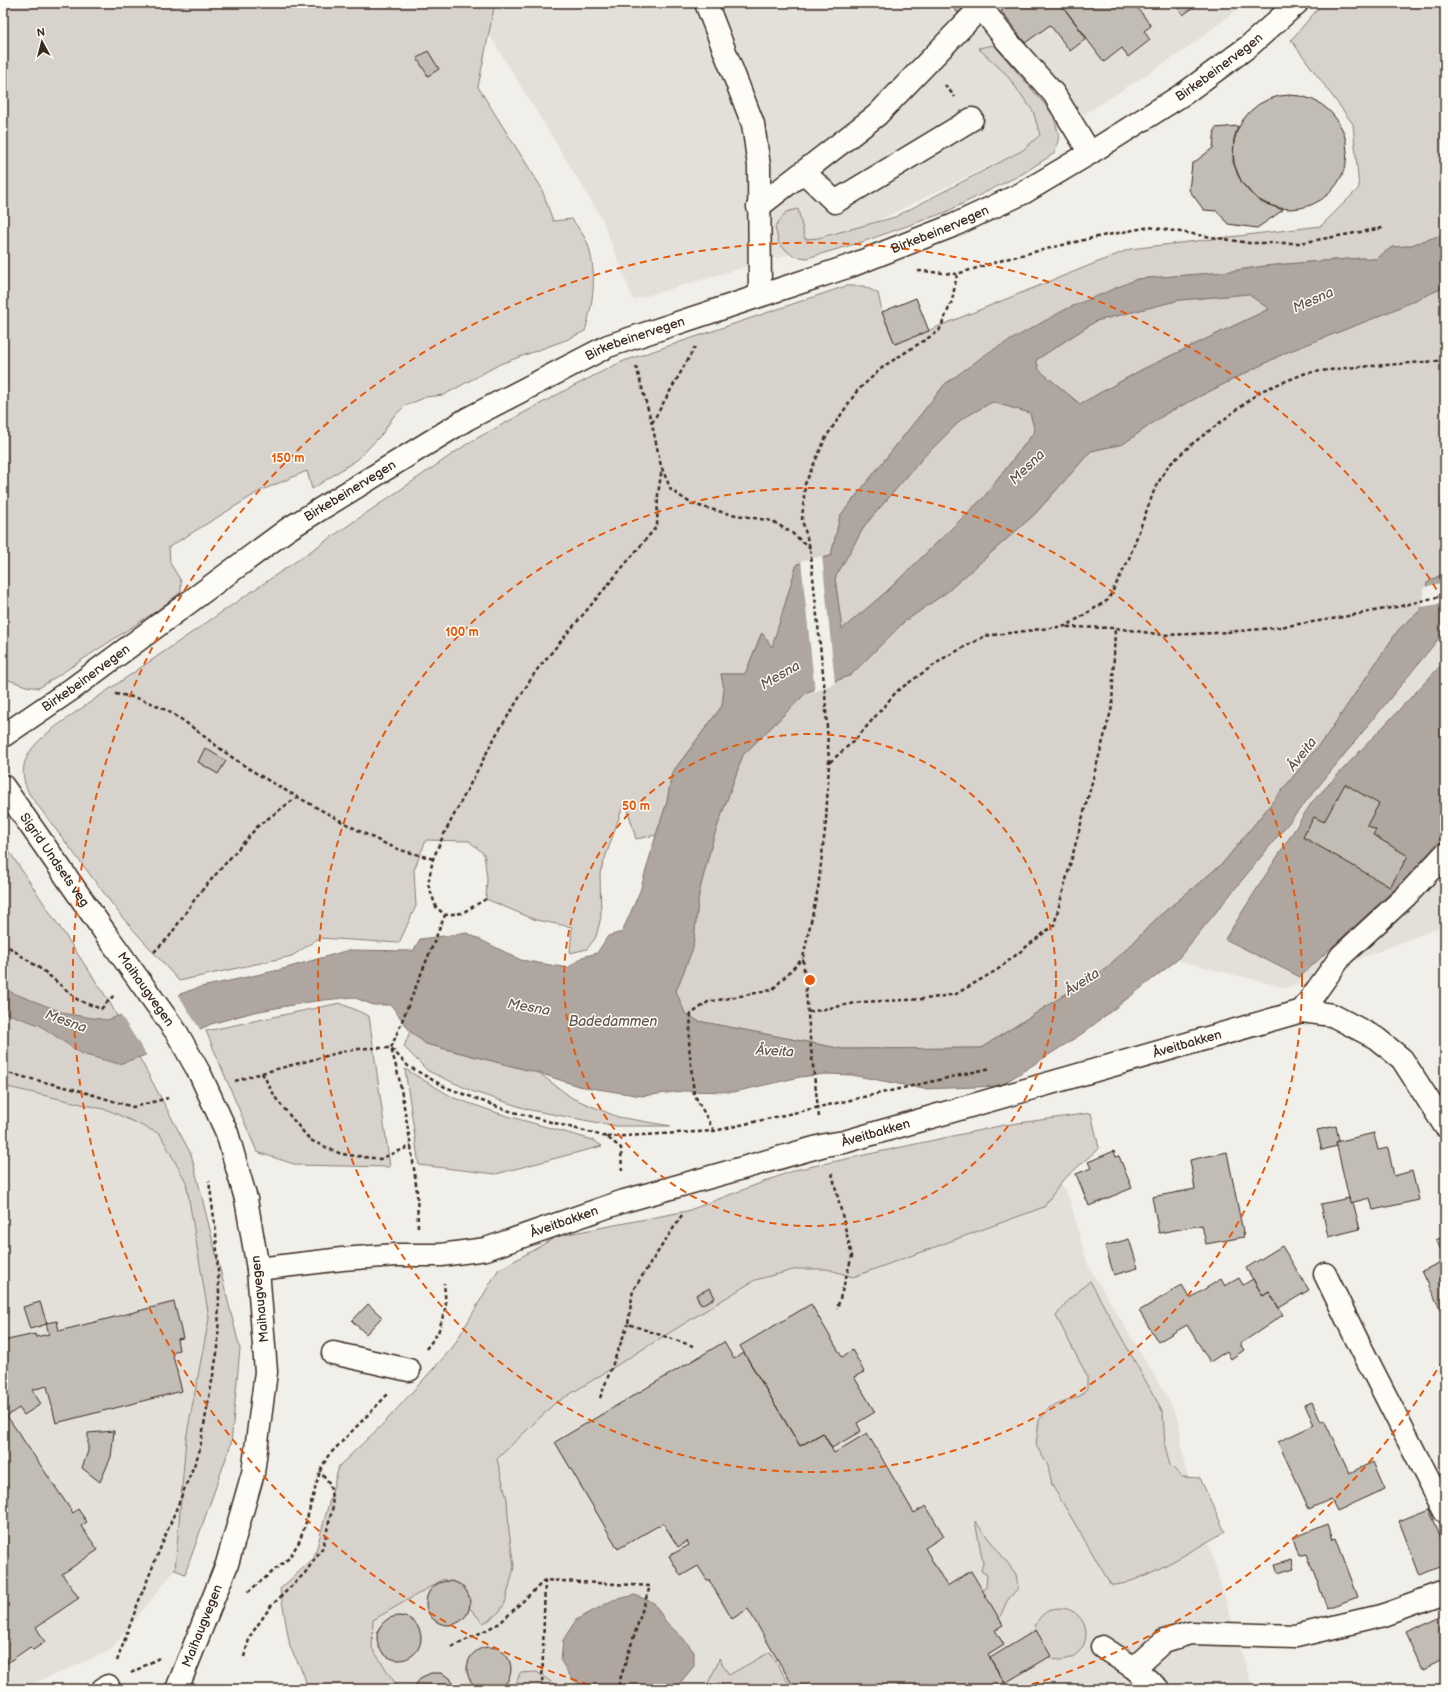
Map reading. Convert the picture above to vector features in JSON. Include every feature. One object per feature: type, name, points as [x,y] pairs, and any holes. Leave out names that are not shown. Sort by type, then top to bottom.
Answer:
[{"type":"street","points":[[706,3],[753,124],[759,166],[758,207],[760,295]]},
{"type":"street","name":"Birkebeinervegen","points":[[3,736],[72,689],[288,529],[468,419],[608,346],[850,266],[952,226],[1023,193],[1185,93],[1250,46],[1297,3]]},
{"type":"street","points":[[758,207],[877,115],[928,63],[980,5],[1007,41],[1054,94],[1090,153]]},
{"type":"street","points":[[804,172],[835,202],[972,119]]},
{"type":"street","name":"Sigrid Undsets veg","points":[[3,786],[106,934]]},
{"type":"street","points":[[1302,1011],[1342,956],[1406,896],[1445,854]]},
{"type":"street","name":"Maihaugvegen","points":[[106,934],[177,1033],[200,1074],[227,1133],[246,1199],[258,1269],[266,1372],[253,1473],[227,1564],[177,1689]]},
{"type":"street","name":"Åveitbakken","points":[[258,1269],[396,1254],[441,1255],[486,1249],[624,1201],[825,1145],[844,1142],[1302,1011],[1332,1015],[1376,1038],[1402,1059],[1445,1126]]},
{"type":"street","points":[[1325,1274],[1356,1340],[1445,1512]]},
{"type":"street","points":[[333,1353],[410,1370]]},
{"type":"street","points":[[1134,1668],[1164,1641],[1190,1633],[1296,1636],[1384,1615],[1445,1593]]},
{"type":"street","points":[[1102,1647],[1134,1668],[1158,1689]]},
{"type":"path","points":[[928,63],[972,119]]},
{"type":"path","points":[[911,270],[956,274],[1013,257],[1092,238],[1149,227],[1248,243],[1300,243],[1383,228]]},
{"type":"path","points":[[817,1108],[803,958],[818,890],[826,820],[830,763],[826,693],[810,548],[802,520],[805,484],[826,437],[857,391],[884,366],[939,330],[952,301],[956,274]]},
{"type":"path","points":[[652,424],[715,310]]},
{"type":"path","points":[[629,339],[652,424],[662,468],[671,490],[692,504],[725,513],[772,521],[792,533],[810,548]]},
{"type":"path","points":[[1066,626],[1108,600],[1128,561],[1155,488],[1168,466],[1192,444],[1261,391],[1306,373],[1345,368],[1438,362],[1445,358]]},
{"type":"path","points":[[486,899],[462,913],[446,915],[436,907],[428,884],[433,859],[496,735],[536,671],[657,526],[658,494],[662,468]]},
{"type":"path","points":[[830,763],[856,739],[897,691],[944,658],[985,636],[1066,626],[1115,628],[1164,635],[1273,628],[1401,606],[1445,595]]},
{"type":"path","points":[[809,1012],[861,1002],[926,999],[956,994],[997,970],[1054,924],[1112,707],[1115,628]]},
{"type":"path","points":[[72,689],[133,696],[158,705],[196,729],[236,760],[297,797],[347,824],[397,848],[433,859]]},
{"type":"path","points":[[153,953],[169,937],[197,896],[258,826],[297,797]]},
{"type":"path","points":[[418,1254],[417,1192],[399,1078],[391,1048],[446,915]]},
{"type":"path","points":[[3,943],[45,972],[78,1000],[101,1009],[116,992]]},
{"type":"path","points":[[714,1131],[694,1094],[689,1046],[691,1014],[708,1002],[772,990],[803,958]]},
{"type":"path","points":[[230,1082],[346,1051],[367,1048],[391,1048],[408,1066],[445,1087],[506,1110],[607,1137],[714,1131],[992,1068]]},
{"type":"path","points":[[3,1072],[77,1090],[134,1107],[168,1098]]},
{"type":"path","points":[[262,1073],[277,1100],[310,1140],[341,1154],[380,1159],[410,1146]]},
{"type":"path","points":[[607,1137],[621,1148],[624,1201]]},
{"type":"path","points":[[825,1145],[852,1256],[837,1309]]},
{"type":"path","points":[[106,1687],[138,1603],[199,1453],[218,1348],[219,1292],[216,1234],[208,1176]]},
{"type":"path","points":[[600,1398],[628,1324],[633,1290],[678,1222],[702,1180]]},
{"type":"path","points":[[247,1592],[289,1558],[299,1542],[305,1526],[320,1471],[328,1456],[410,1370],[438,1333],[446,1306],[441,1255]]},
{"type":"path","points":[[628,1324],[693,1346]]},
{"type":"path","points":[[244,1657],[250,1636],[271,1606],[305,1573],[323,1547],[333,1506],[330,1484],[320,1471]]},
{"type":"path","points":[[542,1689],[545,1580]]},
{"type":"path","points":[[452,1647],[500,1623],[545,1580],[650,1586],[617,1689]]},
{"type":"path","points":[[106,1687],[161,1657]]},
{"type":"shaded area","points":[[3,3],[495,3],[478,87],[541,187],[553,221],[572,219],[584,237],[588,244],[593,269],[592,300],[585,331],[566,340],[500,364],[444,395],[426,397],[405,406],[393,417],[382,434],[358,459],[312,489],[307,471],[260,491],[169,547],[170,563],[181,581],[181,592],[155,612],[39,688],[26,686],[3,678]]},
{"type":"shaded area","points":[[470,3],[1246,3],[1182,52],[1050,136],[841,239],[633,300],[602,219]]},
{"type":"shaded area","points":[[1323,3],[1445,3],[1445,234],[1408,246],[1392,247],[1376,259],[1362,258],[1309,262],[1265,266],[1225,272],[1137,279],[945,384],[840,516],[831,556],[797,564],[772,648],[761,634],[745,674],[721,674],[724,689],[722,706],[672,773],[667,802],[656,835],[636,839],[625,800],[600,873],[601,917],[596,937],[587,949],[570,953],[572,927],[536,920],[486,899],[487,879],[484,854],[469,841],[426,840],[414,870],[416,906],[399,943],[319,938],[292,956],[179,981],[122,917],[30,795],[24,781],[24,768],[27,757],[34,746],[54,728],[470,442],[621,362],[846,286],[863,286],[878,293],[882,312],[895,344],[1130,249],[1321,226],[1359,188],[1353,124],[1291,40]]},
{"type":"shaded area","points":[[994,45],[1053,114],[1059,136],[1055,153],[1022,174],[946,212],[862,242],[807,258],[793,256],[779,244],[775,227],[786,212],[798,209],[805,239],[818,238],[895,217],[1023,150],[1040,135],[1033,111],[1006,74],[978,48]]},
{"type":"shaded area","points":[[1445,287],[1445,572],[1427,583],[1421,610],[1399,629],[1327,735],[1223,863],[1158,917],[1105,969],[981,1048],[843,1049],[698,1021],[685,1014],[676,991],[693,948],[699,893],[713,839],[743,755],[807,692],[851,675],[904,622],[947,592],[1035,514],[1091,451],[1123,444],[1167,413],[1285,353],[1377,317]]},
{"type":"shaded area","points":[[1248,294],[1269,309],[1143,369],[1080,404],[1039,370],[1036,360],[1096,321],[1180,300]]},
{"type":"shaded area","points":[[992,402],[1030,413],[1035,431],[984,497],[886,592],[842,630],[835,578],[865,525],[922,459],[962,419]]},
{"type":"shaded area","points":[[1445,631],[1445,925],[1286,988],[1177,960]]},
{"type":"shaded area","points":[[3,842],[109,1001],[191,1154],[240,1349],[231,1444],[185,1574],[175,1570],[186,1439],[209,1318],[186,1182],[160,1134],[108,1110],[3,1086]]},
{"type":"shaded area","points":[[340,1003],[369,1016],[390,1167],[297,1165],[257,1152],[206,1031]]},
{"type":"shaded area","points":[[410,1031],[426,1044],[539,1073],[572,1098],[618,1117],[671,1126],[616,1126],[530,1110],[474,1092],[428,1071],[404,1047]]},
{"type":"shaded area","points":[[405,1069],[454,1098],[504,1115],[593,1140],[602,1146],[496,1174],[419,1165]]},
{"type":"shaded area","points":[[3,1086],[108,1110],[160,1134],[186,1182],[209,1318],[186,1439],[175,1570],[110,1651],[21,1689],[3,1689]]},
{"type":"shaded area","points":[[1091,1113],[1099,1148],[1062,1181],[1044,1207],[853,1277],[827,1269],[797,1269],[755,1280],[554,1404],[497,1459],[507,1499],[509,1531],[514,1567],[505,1603],[500,1611],[491,1619],[483,1623],[444,1579],[373,1620],[372,1648],[399,1689],[307,1689],[304,1675],[290,1647],[280,1589],[314,1558],[339,1466],[385,1422],[453,1347],[498,1270],[558,1236],[687,1211],[795,1170],[1004,1125]]},
{"type":"shaded area","points":[[1043,1154],[1069,1197],[1088,1265],[1166,1395],[1179,1420],[1184,1463],[1253,1689],[370,1689],[345,1646],[566,1273]]},
{"type":"shaded area","points":[[1090,1281],[1163,1412],[1165,1446],[1170,1465],[1182,1477],[1200,1478],[1225,1532],[1151,1573],[1135,1580],[1111,1585],[1052,1485],[1048,1466],[1036,1445],[1039,1420],[1049,1408],[1080,1396],[1087,1388],[1087,1376],[1056,1316],[1068,1300]]},
{"type":"shaded area","points":[[975,1521],[1016,1574],[1018,1588],[1007,1601],[999,1619],[998,1630],[978,1595],[986,1587],[987,1575],[981,1571],[983,1563]]},
{"type":"shaded area","points":[[1055,1608],[1065,1608],[1079,1615],[1086,1629],[1086,1639],[1079,1653],[1065,1660],[1055,1660],[1045,1656],[1038,1649],[1034,1639],[1034,1629],[1038,1619],[1045,1612]]},
{"type":"shaded area","points":[[770,1652],[792,1689],[705,1689],[719,1658],[729,1675]]},
{"type":"shaded area","points":[[537,1672],[561,1689],[514,1689],[520,1673]]},
{"type":"water","points":[[1445,234],[1445,287],[1377,317],[1285,353],[1167,413],[1123,444],[1091,451],[1035,514],[947,592],[904,622],[851,675],[807,692],[743,755],[713,839],[699,893],[693,948],[676,991],[685,1013],[698,1021],[843,1049],[981,1048],[1105,969],[1158,917],[1223,863],[1327,735],[1399,629],[1421,610],[1427,583],[1445,572],[1445,631],[1177,960],[1083,1033],[1000,1086],[924,1089],[852,1075],[825,1074],[800,1077],[734,1092],[683,1091],[642,1096],[578,1086],[539,1073],[426,1044],[410,1031],[391,1005],[373,1005],[353,997],[315,1001],[254,1012],[211,1024],[143,1056],[119,1064],[82,1054],[39,1025],[3,1012],[3,989],[67,1014],[107,1020],[197,988],[279,970],[349,950],[413,951],[420,939],[467,933],[521,960],[568,968],[582,957],[597,953],[608,936],[622,932],[640,891],[667,802],[672,773],[722,706],[724,689],[721,674],[745,674],[762,633],[772,647],[797,564],[831,556],[840,516],[945,384],[989,352],[1066,309],[1137,279],[1225,272],[1265,266],[1309,262],[1362,258],[1376,259],[1392,247],[1408,246]],"holes":[[[1248,294],[1269,309],[1143,369],[1080,404],[1039,370],[1036,360],[1096,321],[1180,300]],[[992,402],[1030,413],[1035,431],[984,497],[886,592],[842,629],[835,578],[865,525],[922,459],[962,419]]]},
{"type":"water","points":[[1445,661],[1445,833],[1414,871],[1300,977],[1225,939],[1312,802]]},
{"type":"water","points":[[635,1595],[654,1603],[666,1622],[684,1639],[694,1652],[694,1666],[675,1689],[588,1689],[572,1679],[561,1661],[563,1640],[576,1620],[613,1600]]},
{"type":"pier","points":[[822,556],[835,683],[815,692],[801,561]]},
{"type":"pier","points":[[1445,582],[1445,603],[1421,607],[1424,587]]},
{"type":"pier","points":[[177,993],[201,1031],[147,1056],[120,1014]]},
{"type":"building","points":[[950,3],[971,3],[958,13]]},
{"type":"building","points":[[1011,3],[1060,3],[1087,38],[1070,51],[1050,25],[1025,43],[1001,11]]},
{"type":"building","points":[[1060,3],[1134,3],[1151,26],[1144,31],[1150,40],[1128,57],[1122,48],[1104,62]]},
{"type":"building","points":[[1174,3],[1199,3],[1183,15]]},
{"type":"building","points":[[428,51],[439,69],[428,76],[417,58]]},
{"type":"building","points":[[1290,95],[1312,99],[1331,111],[1343,130],[1347,152],[1343,174],[1331,193],[1312,205],[1290,209],[1268,205],[1249,193],[1237,174],[1233,152],[1237,130],[1249,111],[1268,99]]},
{"type":"building","points":[[1238,126],[1234,139],[1233,162],[1242,183],[1259,201],[1283,210],[1257,228],[1228,224],[1217,211],[1204,210],[1189,190],[1192,164],[1213,148],[1215,128]]},
{"type":"building","points":[[916,298],[929,331],[895,344],[882,312]]},
{"type":"building","points":[[205,748],[226,761],[218,774],[198,762]]},
{"type":"building","points":[[1345,784],[1379,804],[1367,825],[1376,830],[1373,835],[1408,856],[1390,887],[1303,837],[1314,817],[1324,822]]},
{"type":"building","points":[[1336,1126],[1339,1141],[1336,1142],[1337,1146],[1322,1150],[1317,1130]]},
{"type":"building","points":[[1374,1133],[1378,1150],[1388,1148],[1394,1176],[1412,1171],[1419,1200],[1373,1210],[1370,1198],[1350,1203],[1336,1142]]},
{"type":"building","points":[[1114,1151],[1116,1157],[1119,1156],[1132,1188],[1089,1206],[1076,1174],[1091,1168],[1088,1162]]},
{"type":"building","points":[[1227,1152],[1244,1237],[1206,1244],[1202,1225],[1159,1233],[1152,1197],[1195,1189],[1190,1160]]},
{"type":"building","points":[[1349,1198],[1350,1203],[1353,1202],[1360,1229],[1328,1237],[1321,1204]]},
{"type":"building","points":[[1445,1236],[1445,1258],[1436,1240]]},
{"type":"building","points":[[1129,1239],[1138,1268],[1114,1275],[1105,1246]]},
{"type":"building","points":[[1282,1246],[1309,1290],[1279,1308],[1269,1292],[1263,1296],[1246,1268]]},
{"type":"building","points":[[1445,1260],[1445,1307],[1440,1309],[1422,1271]]},
{"type":"building","points":[[1239,1278],[1243,1285],[1253,1279],[1263,1296],[1269,1292],[1283,1315],[1240,1344],[1244,1350],[1231,1359],[1227,1351],[1210,1362],[1187,1325],[1158,1342],[1139,1311],[1182,1285],[1190,1298],[1221,1279],[1225,1286]]},
{"type":"building","points":[[710,1288],[715,1298],[701,1305],[696,1295]]},
{"type":"building","points":[[40,1302],[47,1324],[30,1329],[23,1307]]},
{"type":"building","points":[[174,1302],[183,1338],[177,1339],[179,1350],[172,1352],[182,1391],[56,1423],[47,1386],[32,1390],[41,1404],[24,1415],[19,1408],[7,1416],[73,1513],[78,1509],[87,1522],[81,1526],[98,1550],[62,1574],[79,1598],[36,1627],[45,1642],[33,1650],[30,1647],[3,1666],[3,1341],[35,1334],[36,1337],[49,1334],[46,1323],[57,1321],[59,1331]]},
{"type":"building","points":[[368,1304],[382,1317],[366,1334],[352,1321]]},
{"type":"building","points":[[811,1304],[842,1357],[852,1350],[864,1372],[854,1377],[875,1412],[857,1423],[861,1431],[832,1448],[823,1433],[800,1446],[740,1346]]},
{"type":"building","points":[[724,1342],[734,1359],[744,1353],[800,1446],[823,1433],[834,1453],[867,1433],[914,1513],[926,1506],[944,1536],[925,1548],[947,1586],[971,1571],[1003,1625],[995,1630],[1004,1645],[988,1655],[1008,1689],[795,1689],[748,1609],[732,1619],[709,1580],[707,1580],[698,1566],[681,1576],[669,1556],[689,1545],[687,1541],[678,1547],[663,1523],[618,1549],[555,1442]]},
{"type":"building","points":[[1312,1402],[1321,1422],[1324,1420],[1349,1473],[1373,1462],[1385,1489],[1337,1511],[1331,1499],[1309,1509],[1278,1442],[1314,1425],[1305,1405]]},
{"type":"building","points":[[114,1431],[111,1457],[100,1482],[82,1468],[88,1451],[88,1433]]},
{"type":"building","points":[[1429,1509],[1445,1549],[1445,1566],[1420,1576],[1399,1521]]},
{"type":"building","points":[[1328,1524],[1333,1539],[1336,1538],[1358,1597],[1327,1608],[1307,1554],[1299,1556],[1293,1538]]},
{"type":"building","points":[[1291,1559],[1294,1568],[1278,1573],[1275,1564]]},
{"type":"building","points":[[448,1581],[460,1585],[466,1591],[470,1603],[466,1615],[460,1621],[448,1625],[436,1621],[430,1615],[426,1603],[430,1591],[436,1585]]},
{"type":"building","points":[[1445,1614],[1445,1659],[1422,1669],[1405,1632]]},
{"type":"building","points":[[395,1616],[403,1616],[415,1622],[421,1634],[421,1642],[415,1654],[403,1660],[395,1660],[383,1654],[377,1642],[377,1634],[383,1622]]},
{"type":"building","points":[[1036,1630],[1051,1656],[1005,1683],[990,1658]]},
{"type":"building","points":[[489,1647],[501,1651],[507,1657],[511,1669],[507,1681],[501,1687],[489,1691],[477,1687],[471,1681],[467,1669],[471,1657],[477,1651]]},
{"type":"building","points":[[431,1673],[441,1673],[450,1678],[456,1689],[414,1689],[422,1677]]},
{"type":"water label","name":"Mesna","points":[[1313,300]]},
{"type":"water label","name":"Mesna","points":[[1027,467]]},
{"type":"water label","name":"Mesna","points":[[780,675]]},
{"type":"water label","name":"Åveita","points":[[1302,754]]},
{"type":"water label","name":"Åveita","points":[[1082,982]]},
{"type":"water label","name":"Mesna","points":[[529,1007]]},
{"type":"water label","name":"Mesna","points":[[66,1021]]},
{"type":"water label","name":"Badedammen","points":[[613,1021]]},
{"type":"water label","name":"Åveita","points":[[775,1051]]}]
